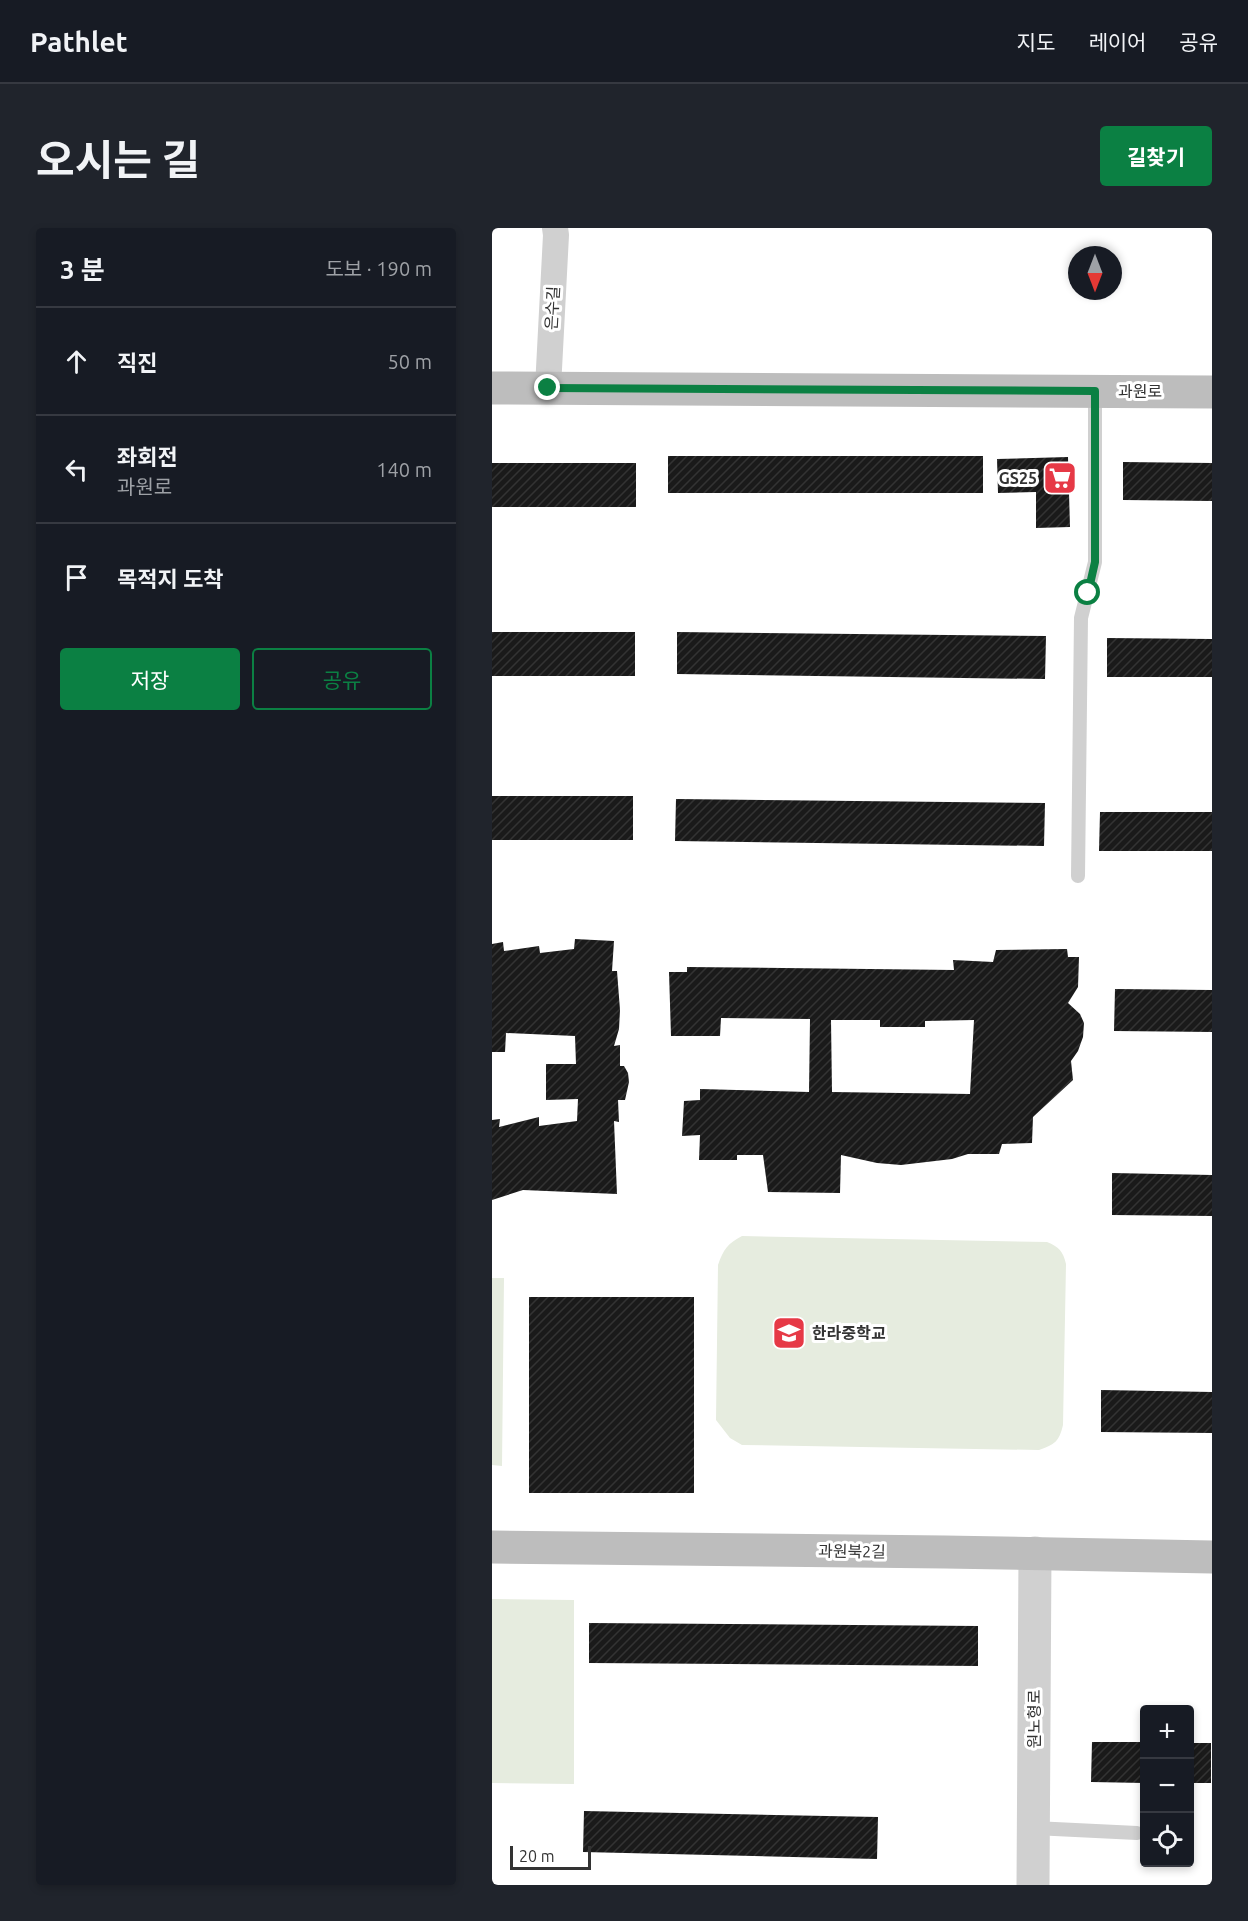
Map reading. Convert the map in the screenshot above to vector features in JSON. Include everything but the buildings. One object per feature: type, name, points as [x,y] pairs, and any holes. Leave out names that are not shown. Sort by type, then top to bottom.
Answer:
[{"type":"main road","name":"과원로","points":[[492,388],[1212,392]]},
{"type":"main road","name":"과원북2길","points":[[492,1547],[1212,1557]]},
{"type":"street","name":"은수길","points":[[548,388],[555,228]]},
{"type":"street","name":"원노형로","points":[[1033,1885],[1035,1553]]},
{"type":"lane","points":[[1077,876],[1081,618],[1095,562],[1095,391]]},
{"type":"lane","points":[[1033,1828],[1137,1833]]},
{"type":"shaded area","points":[[742,1236],[1047,1242],[1055,1246],[1062,1253],[1066,1264],[1063,1425],[1058,1439],[1053,1444],[1039,1450],[742,1445],[730,1438],[716,1420],[718,1265],[727,1248]]},
{"type":"shaded area","points":[[492,1278],[504,1278],[502,1466],[492,1465]]},
{"type":"shaded area","points":[[492,1599],[574,1600],[574,1784],[492,1783]]},
{"type":"place","name":"GS25","points":[[1060,478]]},
{"type":"place","name":"한라중학교","points":[[789,1333]]},
{"type":"route","points":[[548,388],[1095,391],[1095,562],[1088,593]]}]
